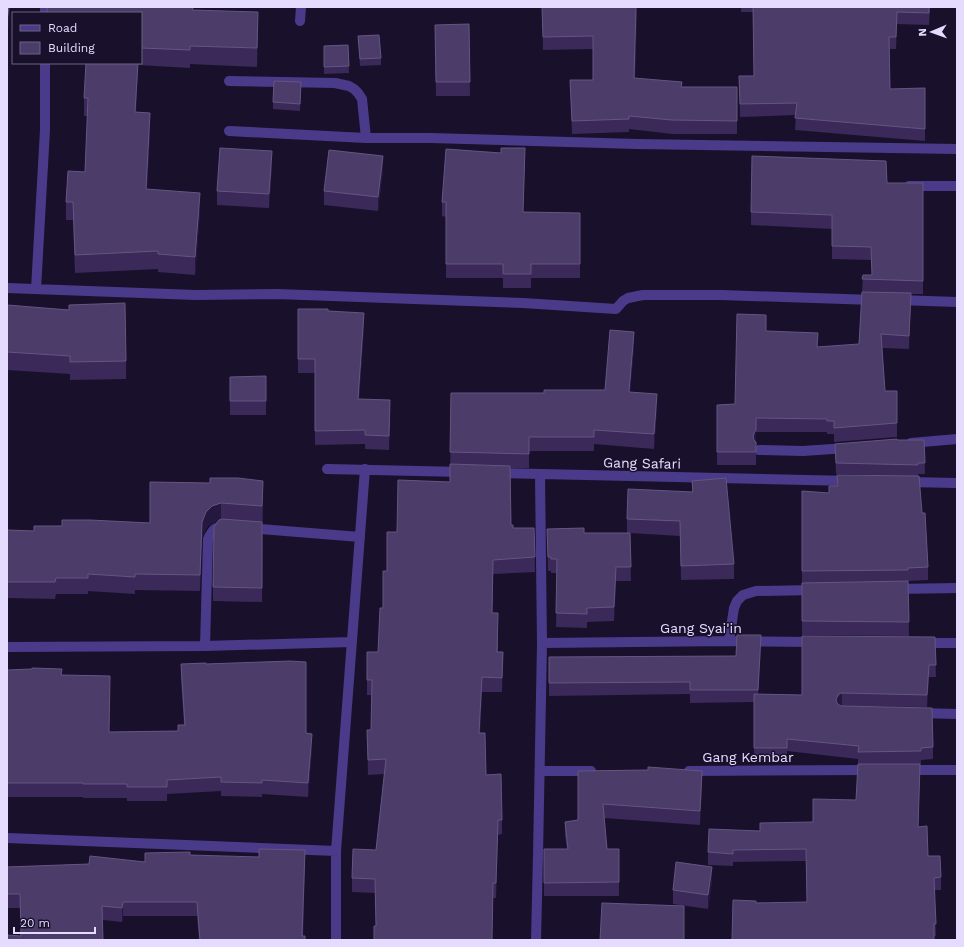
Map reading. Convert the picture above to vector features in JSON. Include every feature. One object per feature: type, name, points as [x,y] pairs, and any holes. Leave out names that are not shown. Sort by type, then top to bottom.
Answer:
[{"type":"street","points":[[300,21],[301,7]]},
{"type":"street","points":[[36,289],[45,130],[45,64]]},
{"type":"street","points":[[229,81],[336,83],[349,86],[358,93],[362,99],[366,138]]},
{"type":"street","points":[[228,131],[366,138],[431,138],[644,144],[957,149]]},
{"type":"street","points":[[903,186],[957,186]]},
{"type":"street","points":[[7,288],[196,296],[277,294],[523,303],[616,309],[628,298],[643,295],[721,295],[957,302]]},
{"type":"street","points":[[903,443],[957,439]]},
{"type":"street","points":[[759,450],[803,451],[857,447]]},
{"type":"street","name":"Gang Safari","points":[[327,469],[540,475],[863,481]]},
{"type":"street","points":[[336,940],[336,851],[365,470]]},
{"type":"street","points":[[536,940],[542,643],[540,475]]},
{"type":"street","points":[[894,482],[957,483]]},
{"type":"street","points":[[205,646],[208,539],[212,530],[221,526],[360,537]]},
{"type":"street","points":[[887,589],[957,588]]},
{"type":"street","points":[[729,641],[734,608],[737,601],[743,595],[756,591],[826,590]]},
{"type":"street","name":"Gang Syai'in","points":[[542,643],[729,641],[824,642]]},
{"type":"street","points":[[7,647],[205,646],[352,642]]},
{"type":"street","points":[[910,643],[957,643]]},
{"type":"street","points":[[911,713],[957,714]]},
{"type":"street","name":"Gang Kembar","points":[[683,771],[880,770]]},
{"type":"street","points":[[896,770],[957,770]]},
{"type":"street","points":[[540,771],[604,771]]},
{"type":"street","points":[[7,838],[336,851]]},
{"type":"building","points":[[7,7],[9,7],[7,21]]},
{"type":"building","points":[[47,7],[193,7],[192,10],[258,12],[257,48],[190,46],[190,50],[142,48],[142,12],[47,12]]},
{"type":"building","points":[[542,7],[636,7],[634,78],[682,82],[681,87],[737,87],[737,121],[672,120],[629,116],[629,119],[572,121],[570,80],[593,80],[593,36],[543,37]]},
{"type":"building","points":[[753,7],[929,7],[929,13],[897,12],[896,37],[889,37],[890,89],[925,88],[925,129],[795,118],[797,103],[740,104],[739,76],[754,76]]},
{"type":"building","points":[[469,24],[470,82],[436,82],[435,25]]},
{"type":"building","points":[[379,35],[381,58],[360,59],[358,36]]},
{"type":"building","points":[[348,45],[349,66],[324,67],[324,46]]},
{"type":"building","points":[[86,64],[138,64],[135,112],[150,113],[146,189],[200,193],[195,257],[158,254],[158,251],[75,255],[73,202],[66,202],[68,171],[85,172],[88,98],[84,98]]},
{"type":"building","points":[[274,81],[301,82],[300,104],[273,102]]},
{"type":"building","points":[[220,148],[272,151],[269,194],[217,191]]},
{"type":"building","points":[[501,148],[525,148],[523,212],[580,213],[580,264],[531,264],[531,274],[503,274],[503,264],[446,264],[446,202],[442,202],[446,149],[501,153]]},
{"type":"building","points":[[329,150],[383,156],[378,197],[324,191]]},
{"type":"building","points":[[752,156],[886,161],[887,183],[923,183],[923,281],[862,279],[863,275],[872,275],[871,247],[832,246],[832,215],[751,212]]},
{"type":"building","points":[[862,292],[911,293],[909,336],[881,334],[885,391],[897,391],[897,423],[834,428],[834,421],[827,421],[827,419],[756,418],[756,430],[753,437],[756,442],[756,452],[717,452],[717,405],[735,404],[737,314],[766,315],[766,331],[818,333],[817,347],[859,344]]},
{"type":"building","points":[[125,303],[126,361],[70,362],[70,356],[7,352],[7,305],[69,310],[69,305]]},
{"type":"building","points":[[298,309],[328,309],[328,311],[364,313],[358,399],[390,400],[389,436],[365,435],[365,430],[315,431],[315,359],[298,359]]},
{"type":"building","points":[[610,330],[634,332],[629,392],[657,394],[654,434],[594,430],[594,437],[529,437],[529,454],[450,452],[451,393],[544,393],[544,390],[605,390]]},
{"type":"building","points":[[266,376],[266,401],[230,401],[230,377]]},
{"type":"building","points":[[897,439],[924,440],[925,463],[918,463],[918,465],[836,463],[835,444]]},
{"type":"building","points":[[450,464],[510,466],[511,525],[513,525],[513,528],[534,528],[535,557],[493,560],[492,613],[498,613],[497,652],[503,652],[502,678],[482,677],[479,733],[485,733],[486,775],[501,774],[502,820],[498,820],[496,883],[493,883],[492,940],[374,940],[374,926],[376,926],[375,879],[352,878],[353,849],[376,850],[386,759],[368,760],[367,730],[371,730],[372,680],[367,680],[367,652],[378,652],[380,608],[383,608],[383,571],[387,571],[387,532],[397,532],[398,480],[450,482]]},
{"type":"building","points":[[837,475],[919,476],[922,513],[925,513],[928,567],[908,568],[908,570],[802,571],[802,491],[829,493],[829,486],[838,486]]},
{"type":"building","points":[[210,478],[238,478],[263,481],[262,506],[221,503],[212,506],[206,512],[202,522],[200,575],[135,574],[135,577],[88,574],[88,578],[56,578],[55,582],[7,582],[7,530],[34,531],[34,526],[62,526],[62,520],[150,523],[150,482],[210,483]]},
{"type":"building","points":[[726,478],[734,564],[681,566],[680,521],[627,519],[628,489],[693,492],[692,481]]},
{"type":"building","points":[[219,520],[262,522],[262,588],[213,587],[214,527]]},
{"type":"building","points":[[584,528],[584,533],[630,533],[631,567],[616,567],[614,607],[587,608],[587,614],[556,613],[557,559],[551,559],[551,557],[548,557],[547,529]]},
{"type":"building","points":[[908,581],[909,622],[802,621],[802,583]]},
{"type":"building","points":[[737,635],[761,635],[758,690],[690,690],[690,682],[549,683],[549,657],[736,656]]},
{"type":"building","points":[[802,636],[935,637],[936,665],[929,665],[927,695],[842,693],[839,694],[836,699],[837,703],[842,706],[932,708],[933,747],[921,748],[921,751],[858,752],[859,746],[787,739],[787,748],[754,748],[754,694],[802,695]]},
{"type":"building","points":[[290,661],[306,662],[306,733],[312,734],[308,783],[262,780],[262,783],[221,782],[221,777],[167,780],[167,787],[127,787],[127,784],[7,783],[7,670],[32,668],[62,669],[61,675],[110,676],[109,732],[178,731],[178,725],[185,725],[181,664]]},
{"type":"building","points":[[858,764],[920,764],[918,827],[927,826],[928,856],[940,856],[941,877],[934,878],[936,924],[934,924],[934,940],[732,940],[733,900],[756,901],[756,903],[807,902],[806,849],[733,850],[733,854],[708,852],[709,829],[760,831],[760,823],[813,822],[813,799],[856,800]]},
{"type":"building","points":[[648,767],[702,771],[700,811],[603,804],[607,849],[619,849],[619,882],[544,883],[544,849],[568,849],[565,822],[578,820],[578,771],[648,770]]},
{"type":"building","points":[[259,849],[305,850],[302,936],[305,936],[305,940],[200,940],[197,902],[123,902],[122,908],[102,906],[103,940],[7,940],[7,935],[21,936],[20,894],[7,894],[7,867],[89,864],[90,856],[145,862],[145,853],[190,852],[190,855],[259,857]]},
{"type":"building","points":[[676,862],[712,867],[708,895],[673,890]]},
{"type":"building","points":[[602,903],[684,906],[684,940],[600,940]]}]
